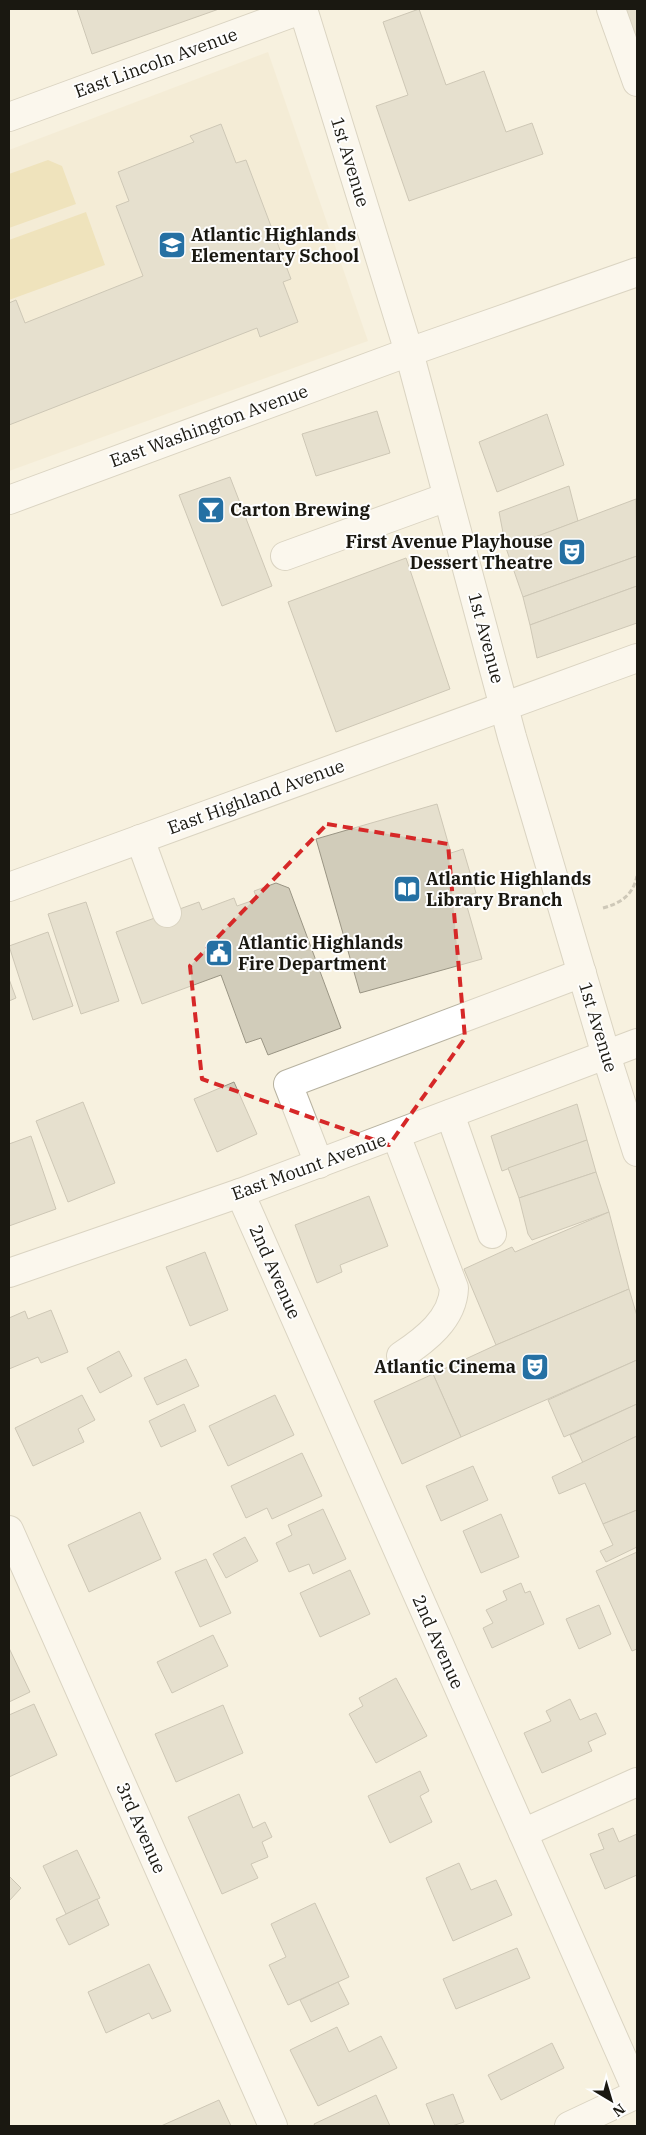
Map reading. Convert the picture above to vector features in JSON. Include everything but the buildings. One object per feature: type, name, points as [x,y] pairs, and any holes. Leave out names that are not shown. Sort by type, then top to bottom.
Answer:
[{"type":"street","name":"East Lincoln Avenue","points":[[9,117],[303,9]]},
{"type":"street","name":"1st Avenue","points":[[303,9],[409,352],[504,707],[606,1055],[637,1152]]},
{"type":"street","points":[[611,9],[637,82]]},
{"type":"street","name":"East Washington Avenue","points":[[9,500],[409,352],[637,272]]},
{"type":"street","points":[[285,556],[448,497]]},
{"type":"street","name":"East Highland Avenue","points":[[9,887],[637,658]]},
{"type":"street","points":[[140,839],[167,913]]},
{"type":"street","points":[[319,1164],[288,1084],[582,973]]},
{"type":"street","name":"East Mount Avenue","points":[[9,1273],[240,1193],[637,1044]]},
{"type":"street","points":[[450,1114],[492,1234]]},
{"type":"street","points":[[396,1134],[454,1288],[454,1298],[448,1312],[438,1325],[424,1339],[401,1356]]},
{"type":"street","name":"2nd Avenue","points":[[240,1193],[637,2093]]},
{"type":"street","name":"3rd Avenue","points":[[9,1530],[273,2126]]},
{"type":"street","points":[[523,1833],[637,1782]]},
{"type":"street","points":[[569,2126],[637,2093]]},
{"type":"path","points":[[604,908],[622,901],[634,888],[637,876]]},
{"type":"highlighted area","points":[[327,824],[448,844],[465,1038],[389,1145],[202,1079],[190,966]]},
{"type":"shaded area","name":"Atlantic Highlands Elementary School","points":[[268,52],[368,341],[9,471],[9,150]]},
{"type":"shaded area","points":[[48,160],[62,166],[76,204],[9,228],[9,174]]},
{"type":"shaded area","points":[[86,212],[105,265],[9,300],[9,240]]},
{"type":"place","name":"Atlantic Highlands Elementary School","points":[[172,245]]},
{"type":"place","name":"Carton Brewing","points":[[211,510]]},
{"type":"place","name":"First Avenue Playhouse Dessert Theatre","points":[[572,552]]},
{"type":"place","name":"Atlantic Highlands Library Branch","points":[[407,889]]},
{"type":"place","name":"Atlantic Highlands Fire Department","points":[[219,953]]},
{"type":"place","name":"Atlantic Cinema","points":[[535,1367]]}]
